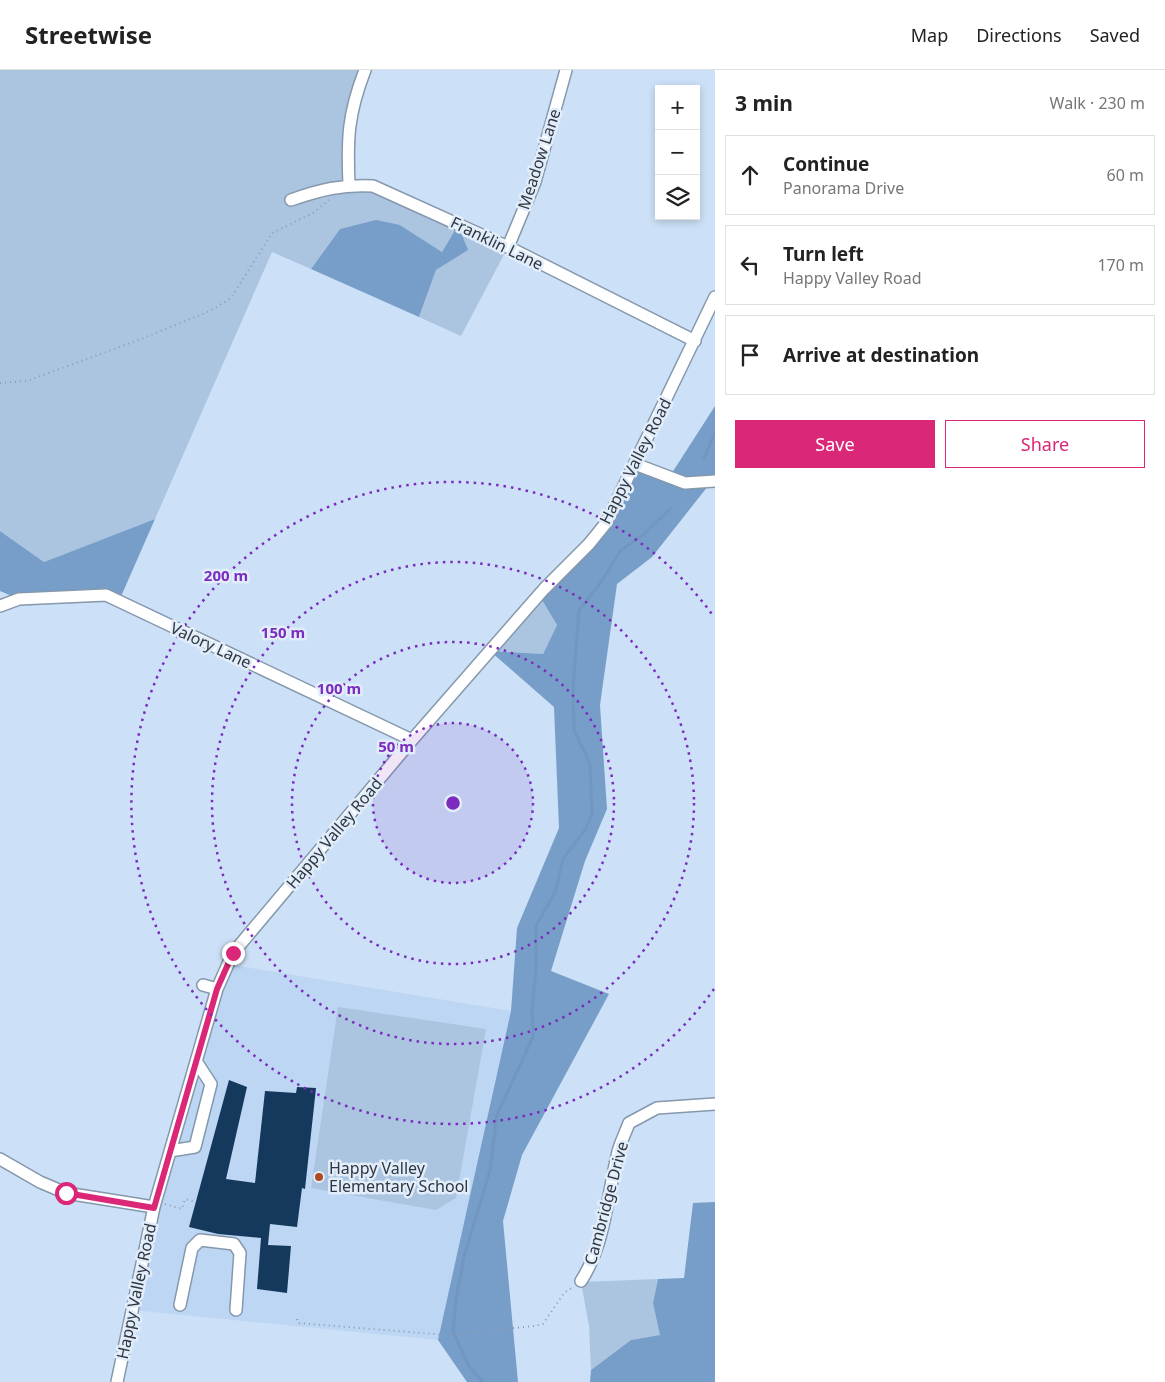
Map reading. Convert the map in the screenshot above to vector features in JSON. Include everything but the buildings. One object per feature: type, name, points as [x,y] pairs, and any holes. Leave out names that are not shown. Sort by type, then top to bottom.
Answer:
[{"type":"street","points":[[349,184],[347,139],[352,110],[365,70]]},
{"type":"street","name":"Meadow Lane","points":[[508,247],[535,182],[566,70]]},
{"type":"street","name":"Franklin Lane","points":[[291,200],[349,184],[373,186],[508,247],[695,341]]},
{"type":"street","name":"Happy Valley Road","points":[[117,1382],[155,1205],[217,989],[233,953],[412,740],[544,589],[589,544],[606,523],[715,297]]},
{"type":"street","points":[[635,464],[685,483],[715,481]]},
{"type":"street","name":"Valory Lane","points":[[0,606],[19,600],[106,595],[412,740]]},
{"type":"street","points":[[203,985],[217,989]]},
{"type":"street","points":[[170,1151],[195,1147],[210,1084],[196,1061]]},
{"type":"street","name":"Cambridge Drive","points":[[581,1282],[592,1265],[605,1221],[617,1154],[629,1123],[658,1108],[715,1104]]},
{"type":"street","points":[[0,1159],[40,1182],[66,1193],[155,1205]]},
{"type":"street","points":[[180,1305],[192,1248],[200,1240],[234,1244],[240,1252],[236,1310]]},
{"type":"path","points":[[0,382],[28,381],[210,311],[231,298],[272,233],[314,213],[335,196]]},
{"type":"path","points":[[155,1205],[182,1209],[185,1199],[196,1202]]},
{"type":"path","points":[[297,1319],[298,1323],[446,1335],[543,1324],[564,1293],[581,1282]]},
{"type":"shaded area","points":[[0,70],[360,70],[349,184],[373,186],[508,247],[461,336],[419,317],[436,270],[467,250],[458,225],[442,252],[400,225],[340,229],[311,269],[272,252],[155,519],[44,562],[0,531]]},
{"type":"shaded area","points":[[376,220],[400,225],[442,252],[458,225],[468,250],[436,270],[419,317],[311,269],[340,229]]},
{"type":"shaded area","points":[[715,406],[715,474],[712,481],[652,557],[617,584],[600,705],[607,809],[585,861],[551,971],[609,994],[522,1155],[503,1221],[518,1382],[467,1382],[438,1340],[511,1011],[517,928],[559,828],[554,707],[490,651],[543,654],[557,625],[539,595],[589,544],[635,464],[670,476]]},
{"type":"shaded area","points":[[155,519],[119,601],[106,595],[19,599],[0,591],[0,531],[44,562]]},
{"type":"shaded area","points":[[539,595],[557,625],[543,654],[490,651]]},
{"type":"shaded area","name":"Happy Valley Elementary School","points":[[227,964],[511,1011],[438,1340],[132,1310],[154,1207]]},
{"type":"shaded area","points":[[338,1007],[486,1029],[456,1198],[436,1210],[311,1188]]},
{"type":"shaded area","points":[[715,1202],[715,1382],[590,1382],[591,1370],[631,1340],[660,1335],[653,1303],[658,1279],[684,1278],[693,1203]]},
{"type":"shaded area","points":[[658,1279],[653,1303],[661,1335],[631,1340],[591,1370],[589,1326],[581,1282]]},
{"type":"waterway","points":[[704,458],[715,433]]},
{"type":"waterway","points":[[483,1382],[470,1368],[453,1332],[456,1299],[464,1257],[490,1170],[497,1115],[533,1037],[532,1009],[536,969],[536,926],[556,890],[563,859],[585,830],[592,814],[590,764],[574,730],[573,688],[579,610],[602,581],[620,551],[643,535],[671,508]]},
{"type":"place","name":"Happy Valley Elementary School","points":[[319,1177]]},
{"type":"route","points":[[66,1193],[154,1208],[217,989],[226,964],[233,953]]}]
